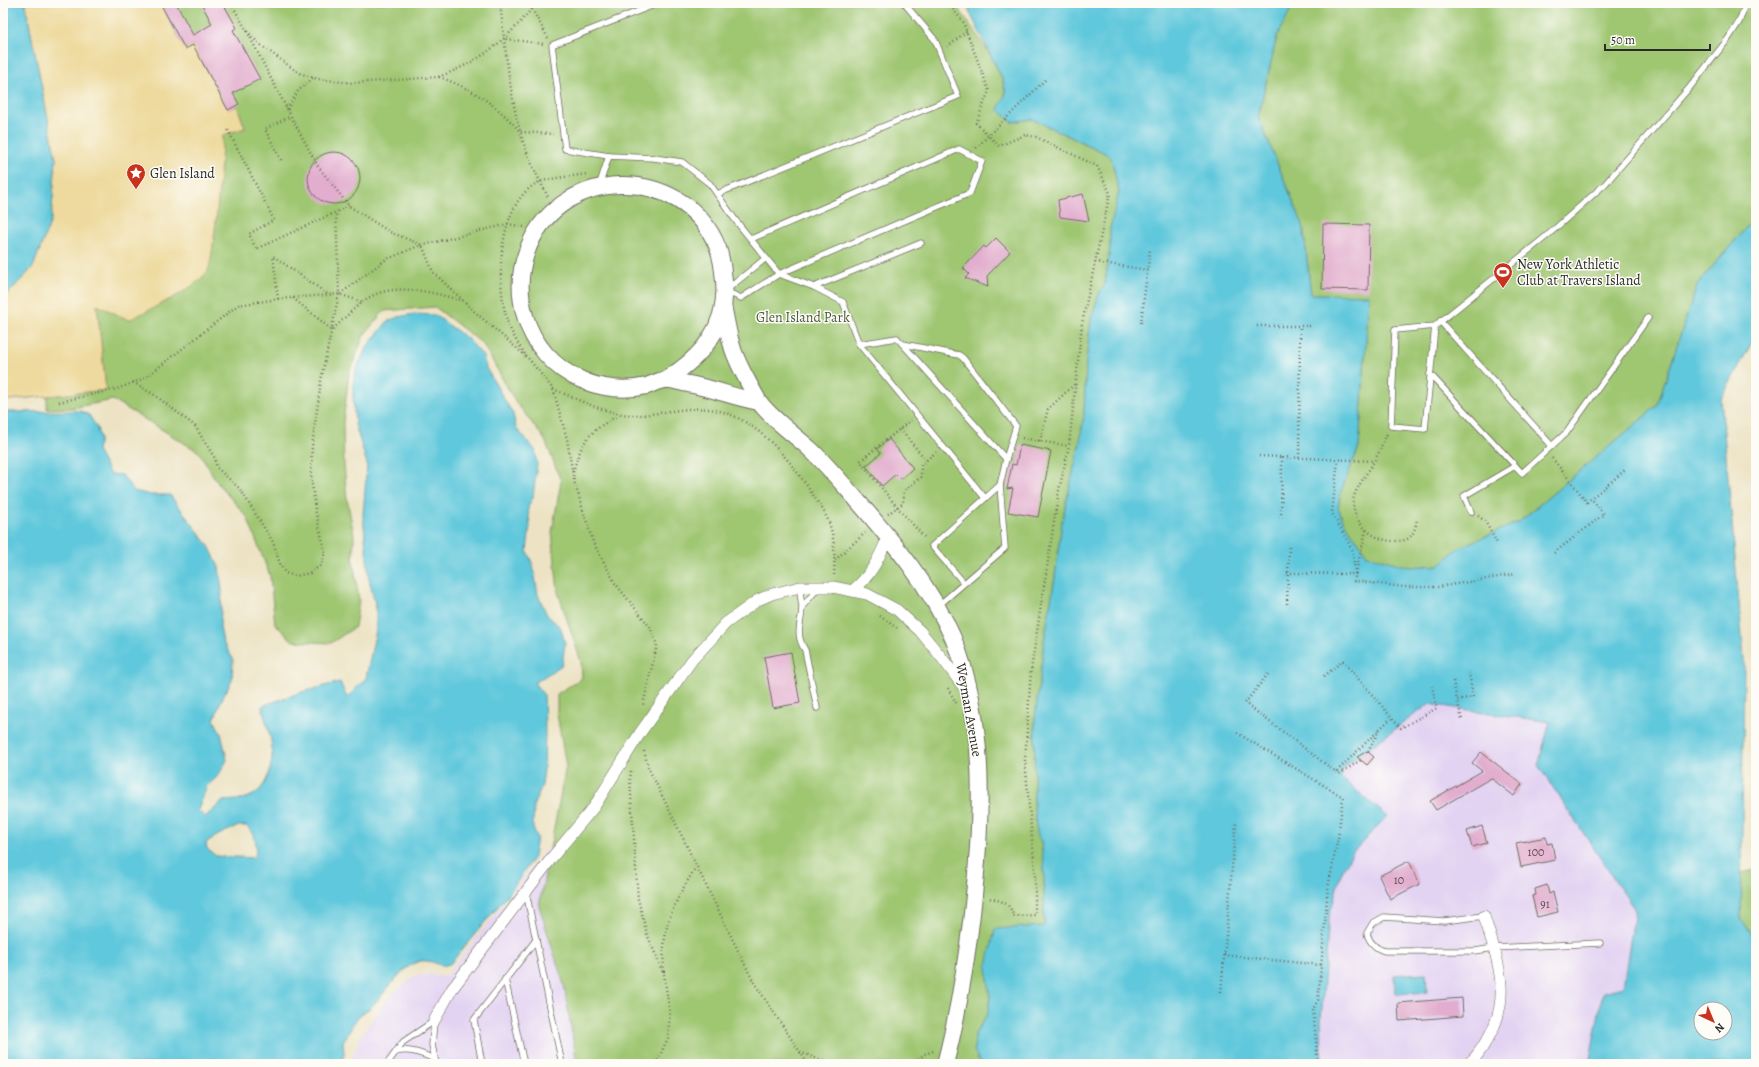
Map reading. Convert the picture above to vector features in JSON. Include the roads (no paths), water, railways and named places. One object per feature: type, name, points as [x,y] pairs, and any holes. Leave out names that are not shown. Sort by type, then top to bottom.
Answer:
[{"type":"street","points":[[724,298],[719,319],[706,346],[684,368],[665,380],[647,386],[631,388],[600,386],[581,380],[566,372],[543,352],[536,342],[526,322],[522,306],[520,285],[522,265],[529,244],[538,229],[554,210],[570,199],[598,187],[628,184],[652,188],[675,198],[690,209],[702,222],[718,248],[722,261],[724,298],[732,347],[759,402]]},
{"type":"street","points":[[665,380],[700,385],[759,402]]},
{"type":"street","name":"Weyman Avenue","points":[[759,402],[823,462],[888,537],[922,582],[937,606],[965,671],[970,695],[979,761],[980,821],[969,942],[959,1001],[945,1064]]},
{"type":"street","points":[[853,590],[869,575],[876,565],[888,537]]},
{"type":"street","points":[[434,1021],[452,989],[594,806],[640,733],[692,660],[726,623],[758,600],[772,594],[800,586],[833,586],[867,594],[885,603],[904,616],[934,647],[970,695]]},
{"type":"street","points":[[1468,1064],[1476,1058],[1491,1034],[1499,1010],[1502,994],[1499,963],[1484,916]]},
{"type":"lane","points":[[659,3],[552,45],[565,149],[609,156],[654,158],[682,162],[710,184],[779,274],[814,287],[843,302],[859,344],[986,498]]},
{"type":"lane","points":[[717,194],[958,96],[935,40],[904,3]]},
{"type":"lane","points":[[1434,326],[1425,429],[1391,426],[1395,330],[1434,326],[1549,234],[1605,184],[1690,87],[1728,39],[1739,22],[1746,3]]},
{"type":"lane","points":[[724,298],[741,298],[779,274],[970,193],[982,161],[959,149],[751,239]]},
{"type":"lane","points":[[598,187],[609,156]]},
{"type":"lane","points":[[814,287],[921,243]]},
{"type":"lane","points":[[724,298],[766,258]]},
{"type":"lane","points":[[1430,374],[1522,473],[1568,432],[1648,318]]},
{"type":"lane","points":[[1440,321],[1552,446]]},
{"type":"lane","points":[[859,344],[897,338],[1006,459]]},
{"type":"lane","points":[[903,344],[958,355],[963,358],[1016,426],[1000,485],[1005,548],[937,606]]},
{"type":"lane","points":[[1472,512],[1464,496],[1515,466]]},
{"type":"lane","points":[[964,583],[932,546],[1000,485]]},
{"type":"lane","points":[[800,586],[802,607],[798,632],[800,642],[805,650],[817,708]]},
{"type":"lane","points":[[802,607],[820,586]]},
{"type":"lane","points":[[526,892],[562,1064]]},
{"type":"lane","points":[[1484,916],[1444,921],[1384,917],[1373,923],[1367,933],[1368,938],[1376,947],[1385,951],[1475,951],[1494,948],[1600,943]]},
{"type":"lane","points":[[482,1064],[474,1020],[536,940]]},
{"type":"lane","points":[[505,979],[524,1064]]},
{"type":"lane","points":[[387,1064],[403,1042],[434,1021]]},
{"type":"lane","points":[[434,1021],[432,1045],[435,1062]]},
{"type":"lane","points":[[396,1052],[404,1050],[416,1052],[435,1062]]},
{"type":"water","points":[[3,3],[25,3],[56,159],[51,220],[33,267],[3,299]]},
{"type":"water","points":[[965,3],[1294,3],[1277,36],[1258,117],[1303,225],[1311,294],[1369,295],[1359,447],[1341,491],[1338,507],[1343,520],[1367,555],[1409,567],[1440,565],[1458,548],[1519,522],[1657,406],[1697,285],[1756,216],[1756,335],[1721,399],[1744,659],[1741,919],[1756,939],[1756,1064],[1589,1064],[1603,992],[1623,987],[1635,910],[1538,765],[1550,722],[1429,704],[1342,768],[1341,778],[1387,816],[1352,853],[1340,876],[1329,917],[1321,1019],[1322,1064],[981,1064],[974,1051],[975,1034],[988,1013],[990,998],[987,966],[995,929],[1044,926],[1044,867],[1041,842],[1037,833],[1034,807],[1035,719],[1044,642],[1055,577],[1062,521],[1080,442],[1084,414],[1086,362],[1091,319],[1099,294],[1105,284],[1110,249],[1110,229],[1119,192],[1112,161],[1107,154],[1032,119],[1012,122],[998,109],[1006,94],[1003,80]]},
{"type":"water","points":[[414,314],[435,315],[468,339],[483,356],[486,368],[513,414],[516,428],[535,450],[537,464],[533,497],[528,507],[530,526],[527,551],[533,565],[538,595],[547,615],[561,628],[565,644],[562,665],[534,683],[544,695],[545,732],[542,785],[534,804],[533,828],[537,837],[534,857],[510,892],[450,964],[442,966],[424,961],[415,963],[402,972],[374,1004],[357,1018],[343,1041],[343,1064],[3,1064],[4,412],[80,411],[89,415],[97,428],[100,439],[97,451],[110,474],[122,475],[134,491],[151,495],[170,495],[209,546],[219,567],[222,590],[220,627],[223,642],[233,659],[232,680],[220,703],[214,720],[221,733],[227,760],[218,776],[207,786],[198,810],[205,817],[223,801],[239,800],[252,796],[266,781],[272,760],[272,745],[262,706],[302,692],[340,682],[347,698],[366,678],[376,630],[376,608],[369,579],[363,515],[367,464],[355,424],[353,396],[354,375],[366,348],[388,321],[398,317]],"holes":[[[239,826],[247,826],[256,845],[254,858],[216,856],[207,849],[206,843],[222,833]]]},
{"type":"water","points":[[1426,973],[1427,992],[1395,994],[1394,975]]},
{"type":"place","name":"Glen Island","points":[[136,190]]},
{"type":"place","name":"New York Athletic Club at Travers Island","points":[[1503,289]]},
{"type":"park label","name":"Glen Island Park","points":[[803,317]]}]
